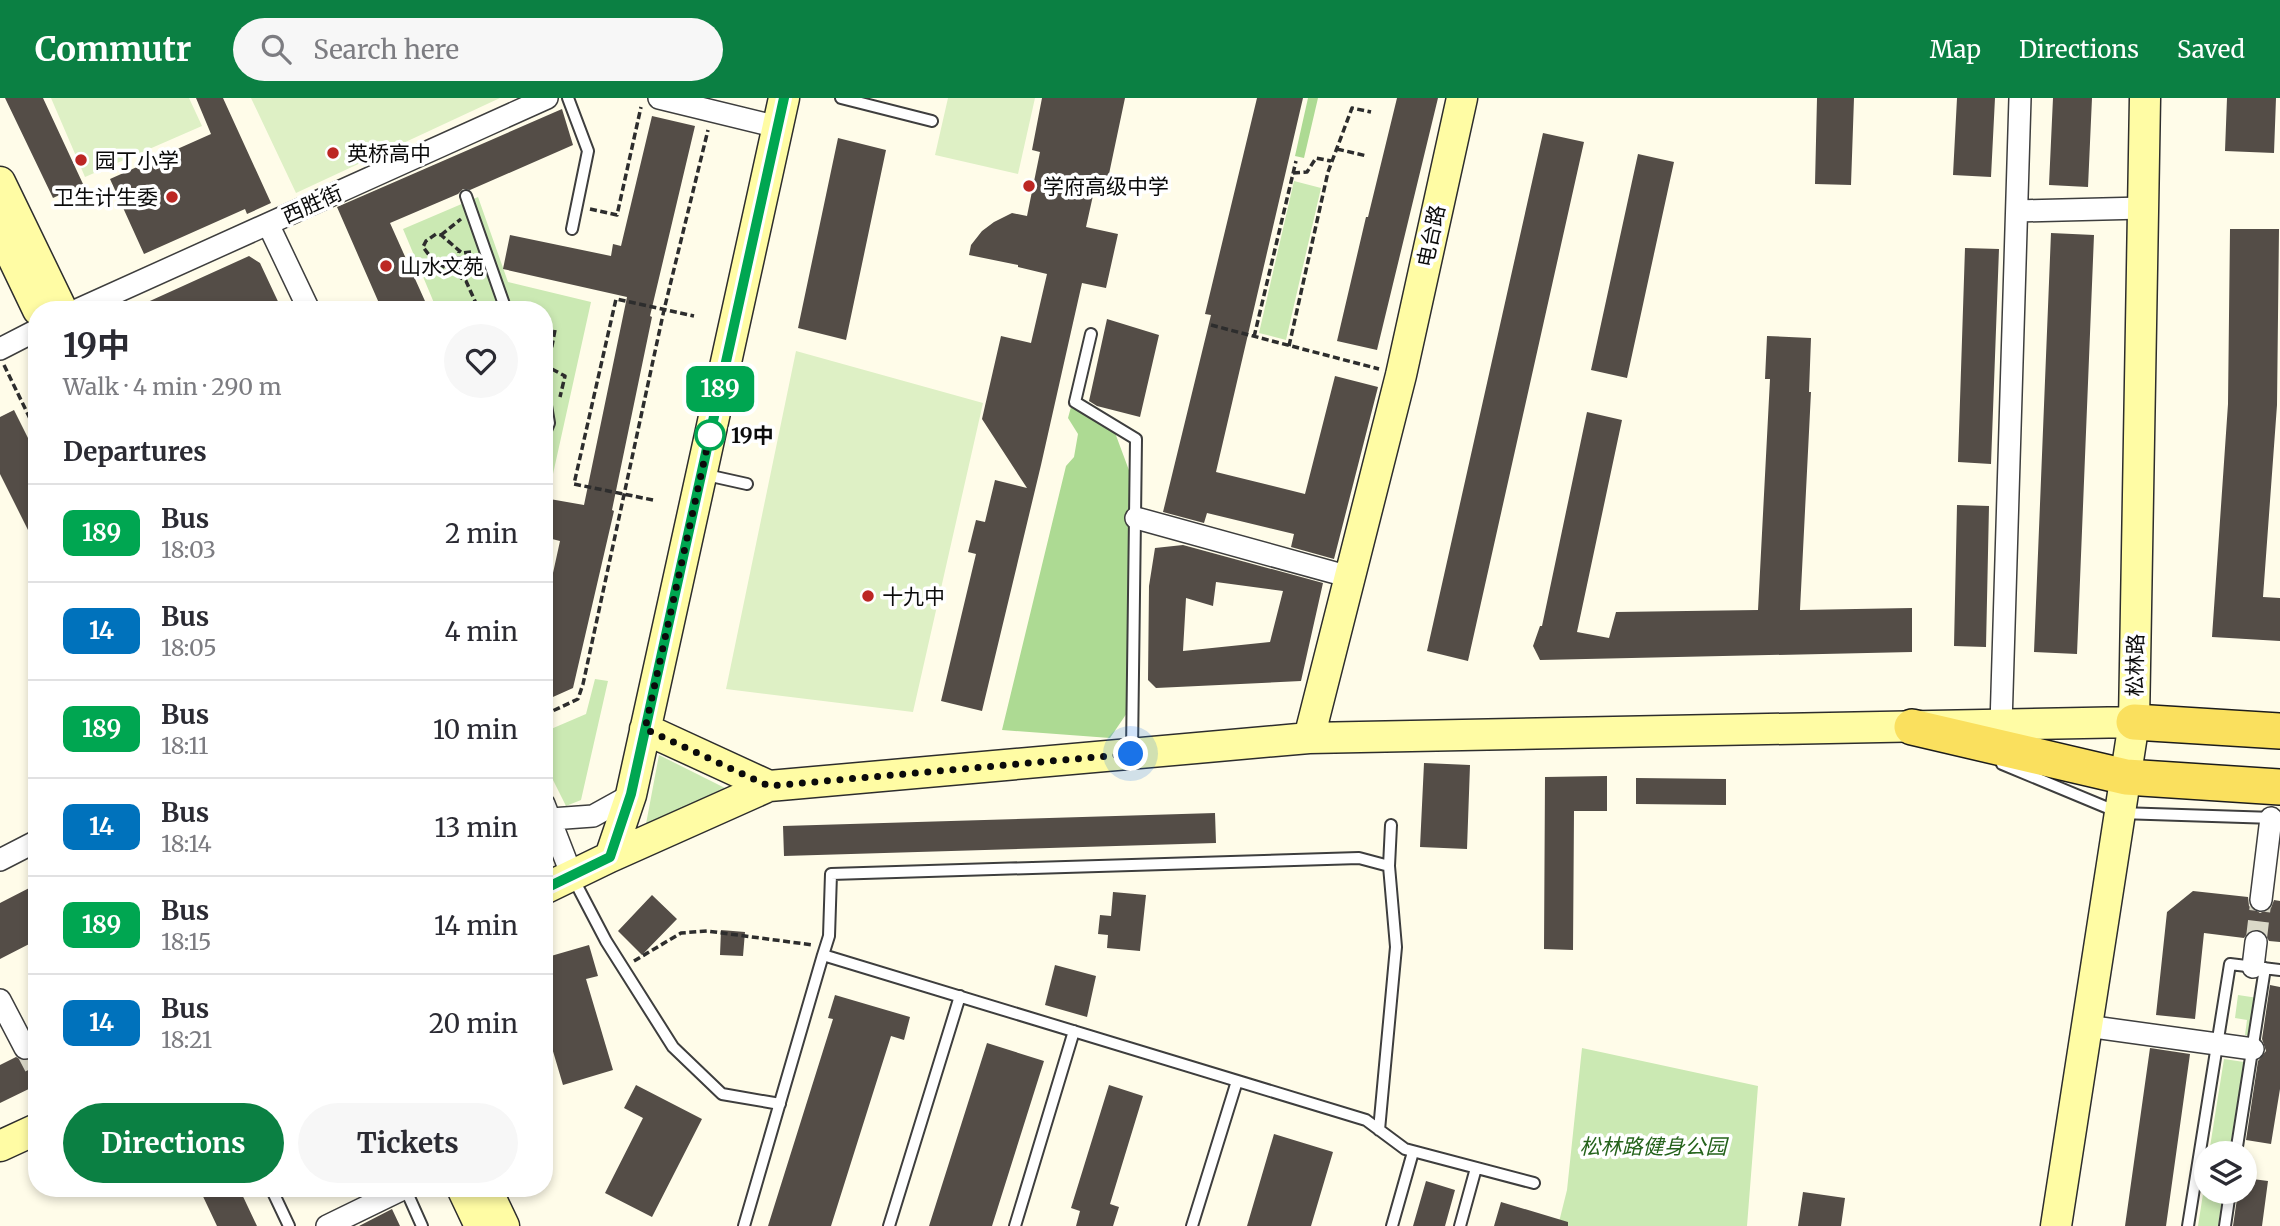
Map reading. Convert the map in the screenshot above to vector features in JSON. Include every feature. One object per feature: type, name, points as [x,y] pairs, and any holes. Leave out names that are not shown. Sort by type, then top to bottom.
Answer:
[{"type":"main road","points":[[2134,722],[2280,731]]},
{"type":"main road","points":[[1912,727],[2126,777],[2277,808]]},
{"type":"street","name":"西胜街","points":[[97,301],[268,224],[448,151],[547,98]]},
{"type":"street","points":[[659,98],[778,127]]},
{"type":"street","points":[[610,857],[631,794],[784,98]]},
{"type":"street","name":"电台路","points":[[1309,738],[1401,375],[1462,98]]},
{"type":"street","points":[[2001,724],[2020,98]]},
{"type":"street","name":"松林路","points":[[2056,1226],[2134,722],[2145,98]]},
{"type":"street","points":[[0,182],[58,301]]},
{"type":"street","points":[[2017,211],[2143,208]]},
{"type":"street","points":[[268,224],[305,301]]},
{"type":"street","points":[[0,231],[34,301]]},
{"type":"street","points":[[0,349],[28,335]]},
{"type":"street","points":[[1136,518],[1350,577]]},
{"type":"street","points":[[553,885],[769,786],[1309,738],[2134,722]]},
{"type":"street","points":[[645,729],[769,786]]},
{"type":"street","points":[[553,812],[593,816],[631,794]]},
{"type":"street","points":[[2261,900],[2277,808]]},
{"type":"street","points":[[553,825],[572,876]]},
{"type":"street","points":[[0,860],[28,846]]},
{"type":"street","points":[[2256,942],[2259,967]]},
{"type":"street","points":[[0,1000],[25,1048]]},
{"type":"street","points":[[2087,1026],[2253,1049]]},
{"type":"street","points":[[0,1146],[28,1133]]},
{"type":"street","points":[[327,1226],[387,1197]]},
{"type":"street","points":[[478,1202],[504,1226]]},
{"type":"lane","points":[[568,98],[588,151],[572,229]]},
{"type":"lane","points":[[841,98],[932,121]]},
{"type":"lane","points":[[466,196],[503,301]]},
{"type":"lane","points":[[1091,334],[1075,402],[1136,439],[1131,754]]},
{"type":"lane","points":[[701,474],[747,484]]},
{"type":"lane","points":[[1912,727],[2120,813],[2277,808]]},
{"type":"lane","points":[[1379,1130],[1396,947],[1389,866],[1391,825]]},
{"type":"lane","points":[[744,1226],[829,936],[831,874],[1359,858],[1389,866]]},
{"type":"lane","points":[[572,876],[606,941],[673,1047],[722,1094],[780,1104]]},
{"type":"lane","points":[[825,951],[960,996],[1366,1120],[1405,1150],[1534,1183]]},
{"type":"lane","points":[[2188,1226],[2230,964],[2280,970]]},
{"type":"lane","points":[[2238,1141],[2253,1049],[2259,967]]},
{"type":"lane","points":[[889,1226],[960,996]]},
{"type":"lane","points":[[1015,1226],[1074,1031]]},
{"type":"lane","points":[[1192,1226],[1237,1081]]},
{"type":"lane","points":[[1392,1226],[1413,1152]]},
{"type":"lane","points":[[1460,1226],[1476,1168]]},
{"type":"lane","points":[[275,1197],[289,1226]]},
{"type":"lane","points":[[409,1197],[422,1226]]},
{"type":"lane","points":[[2225,1226],[2228,1204]]},
{"type":"path","points":[[577,206],[617,215],[643,98]]},
{"type":"path","points":[[1289,346],[1332,161],[1352,108],[1371,112]]},
{"type":"path","points":[[553,711],[578,699],[664,310],[709,124]]},
{"type":"path","points":[[1337,149],[1367,156]]},
{"type":"path","points":[[1293,173],[1307,172],[1316,158],[1332,161]]},
{"type":"path","points":[[1254,337],[1296,161]]},
{"type":"path","points":[[441,235],[471,211]]},
{"type":"path","points":[[476,301],[466,281],[432,259],[423,247],[426,241],[436,234],[441,235],[459,251],[474,252],[482,244]]},
{"type":"path","points":[[458,274],[459,251]]},
{"type":"path","points":[[653,500],[574,484],[616,299],[694,316]]},
{"type":"path","points":[[1211,325],[1401,375]]},
{"type":"path","points":[[553,341],[555,330]]},
{"type":"path","points":[[0,357],[28,415]]},
{"type":"path","points":[[553,370],[565,376],[553,412]]},
{"type":"path","points":[[622,967],[681,933],[707,931],[825,951]]},
{"type":"green space","points":[[51,98],[189,98],[202,126],[85,177]]},
{"type":"green space","name":"英桥高中","points":[[251,98],[500,98],[296,193]]},
{"type":"green space","points":[[948,98],[1035,98],[1018,174],[935,155]]},
{"type":"green space","points":[[1308,98],[1318,98],[1304,158],[1295,156]]},
{"type":"green space","points":[[1294,181],[1321,188],[1286,340],[1259,333]]},
{"type":"green space","points":[[478,197],[508,282],[591,302],[553,474],[553,301],[433,301],[403,229]]},
{"type":"green space","points":[[796,351],[983,403],[913,712],[726,689]]},
{"type":"green space","points":[[1071,407],[1114,430],[1130,473],[1129,710],[1110,738],[1002,730],[1066,466],[1074,457],[1078,434],[1068,418]]},
{"type":"green space","points":[[595,679],[608,681],[581,800],[566,806],[553,780],[553,728],[586,714]]},
{"type":"green space","points":[[659,755],[725,788],[646,824]]},
{"type":"green space","points":[[2238,995],[2258,998],[2252,1036],[2245,1035],[2247,1020],[2235,1018]]},
{"type":"green space","name":"松林路健身公园","points":[[1582,1048],[1758,1086],[1747,1226],[1558,1226],[1567,1190]]},
{"type":"green space","points":[[2224,1059],[2244,1062],[2231,1141],[2211,1141]]},
{"type":"green space","points":[[2201,1204],[2221,1204],[2218,1226],[2198,1226]]},
{"type":"building","points":[[5,98],[43,98],[83,184],[53,198]]},
{"type":"building","name":"卫生计生委","points":[[196,98],[223,98],[271,203],[247,214],[245,209],[144,254],[110,179],[211,134]]},
{"type":"building","points":[[1042,98],[1125,98],[1105,193],[1094,191],[1086,227],[1118,234],[1106,288],[1082,283],[982,711],[941,701],[976,554],[968,552],[976,520],[985,522],[995,480],[1027,488],[982,419],[1001,336],[1031,343],[1047,274],[969,255],[971,245],[982,231],[994,222],[1012,213],[1027,216],[1040,152],[1032,150]]},
{"type":"building","points":[[1257,98],[1303,98],[1216,472],[1305,494],[1335,376],[1378,387],[1334,559],[1291,547],[1294,534],[1207,513],[1204,523],[1163,512],[1211,315],[1205,314]]},
{"type":"building","points":[[1397,98],[1438,98],[1377,350],[1337,341]]},
{"type":"building","points":[[1817,98],[1854,98],[1851,185],[1815,184]]},
{"type":"building","points":[[1957,98],[1995,98],[1991,177],[1953,175]]},
{"type":"building","points":[[2053,98],[2092,98],[2088,187],[2049,185]]},
{"type":"building","points":[[2227,98],[2276,98],[2274,153],[2225,151]]},
{"type":"building","name":"山水文苑","points":[[562,109],[573,145],[470,190],[463,189],[458,194],[390,223],[425,301],[378,301],[337,207]]},
{"type":"building","points":[[652,116],[695,126],[650,316],[652,317],[612,510],[614,511],[573,688],[553,697],[553,573],[560,541],[553,539],[553,500],[584,505],[627,297],[503,269],[510,235],[611,256],[613,244],[621,246]]},
{"type":"building","points":[[1543,133],[1584,142],[1468,661],[1427,651]]},
{"type":"building","points":[[838,138],[886,150],[846,340],[798,328]]},
{"type":"building","points":[[1638,154],[1674,162],[1627,378],[1591,370]]},
{"type":"building","points":[[2230,229],[2279,229],[2277,405],[2263,597],[2280,598],[2280,641],[2212,637],[2228,404]]},
{"type":"building","points":[[2051,233],[2094,235],[2077,654],[2034,652]]},
{"type":"building","points":[[1965,248],[1999,249],[1991,464],[1958,462]]},
{"type":"building","points":[[249,256],[260,263],[278,301],[150,301]]},
{"type":"building","points":[[1107,319],[1159,335],[1140,417],[1097,406],[1089,401]]},
{"type":"building","points":[[1767,336],[1811,338],[1811,392],[1800,610],[1912,608],[1912,652],[1540,660],[1533,646],[1542,626],[1587,412],[1622,420],[1577,632],[1609,638],[1616,612],[1758,610],[1770,379],[1765,379]]},
{"type":"building","points":[[14,410],[28,438],[28,530],[0,474],[0,417]]},
{"type":"building","points":[[1957,505],[1989,506],[1986,647],[1954,646]]},
{"type":"building","points":[[1183,545],[1323,583],[1301,681],[1156,688],[1148,680],[1149,586],[1155,548]],"holes":[[[1216,582],[1283,591],[1270,642],[1183,651],[1186,598],[1213,606]]]},
{"type":"building","points":[[1424,763],[1470,765],[1467,849],[1420,847]]},
{"type":"building","points":[[1607,776],[1607,811],[1574,811],[1573,950],[1544,949],[1545,777]]},
{"type":"building","points":[[1636,778],[1726,779],[1726,805],[1636,804]]},
{"type":"building","points":[[1215,813],[1216,843],[784,856],[783,826]]},
{"type":"building","points":[[28,889],[28,945],[0,959],[0,903]]},
{"type":"building","points":[[2193,891],[2248,897],[2249,906],[2260,913],[2271,908],[2274,900],[2280,901],[2280,942],[2269,941],[2264,932],[2257,929],[2250,930],[2244,938],[2204,933],[2195,1019],[2156,1015],[2167,912]]},
{"type":"building","points":[[1113,892],[1146,895],[1140,951],[1107,948],[1108,935],[1098,934],[1100,915],[1111,916]]},
{"type":"building","points":[[652,895],[677,919],[642,955],[618,931]]},
{"type":"building","points":[[721,930],[745,932],[743,956],[720,955]]},
{"type":"building","points":[[589,945],[598,976],[586,979],[613,1070],[563,1085],[553,1051],[553,955]]},
{"type":"building","points":[[1055,965],[1096,976],[1087,1017],[1045,1005]]},
{"type":"building","points":[[2270,985],[2280,987],[2280,1089],[2271,1144],[2246,1140],[2258,1061],[2266,1051],[2262,1039]]},
{"type":"building","points":[[835,995],[910,1017],[904,1040],[891,1036],[831,1226],[768,1226],[833,1019],[828,1018]]},
{"type":"building","points":[[987,1043],[1044,1061],[992,1226],[929,1226]]},
{"type":"building","points":[[2150,1048],[2190,1054],[2166,1226],[2125,1226]]},
{"type":"building","points":[[16,1057],[28,1060],[28,1089],[0,1103],[0,1065]]},
{"type":"building","points":[[636,1085],[702,1119],[652,1217],[605,1193],[643,1118],[624,1108]]},
{"type":"building","points":[[1109,1085],[1143,1096],[1110,1204],[1119,1207],[1113,1226],[1076,1226],[1080,1211],[1071,1208]]},
{"type":"building","points":[[1274,1134],[1333,1152],[1311,1226],[1247,1226]]},
{"type":"building","points":[[2257,1180],[2268,1181],[2262,1226],[2233,1226],[2236,1204],[2257,1204]]},
{"type":"building","points":[[1426,1181],[1455,1190],[1445,1226],[1413,1226]]},
{"type":"building","points":[[1803,1192],[1845,1198],[1841,1226],[1798,1226]]},
{"type":"building","points":[[203,1197],[243,1197],[257,1226],[217,1226]]},
{"type":"building","points":[[1501,1202],[1568,1222],[1568,1226],[1494,1226]]},
{"type":"building","points":[[392,1209],[400,1226],[359,1226]]},
{"type":"tunnel","points":[[2256,942],[2261,900]]},
{"type":"tunnel","points":[[25,1048],[28,1054]]},
{"type":"bus line","name":"189","points":[[553,885],[610,857],[631,794],[784,98]]},
{"type":"place","name":"英桥高中","points":[[333,153]]},
{"type":"place","name":"园丁小学","points":[[81,160]]},
{"type":"place","name":"学府高级中学","points":[[1029,186]]},
{"type":"place","name":"卫生计生委","points":[[172,197]]},
{"type":"place","name":"山水文苑","points":[[386,266]]},
{"type":"place","name":"19中","points":[[710,435]]},
{"type":"place","name":"十九中","points":[[868,596]]},
{"type":"route","points":[[710,435],[712,425],[645,729],[769,786],[1131,754]]}]
